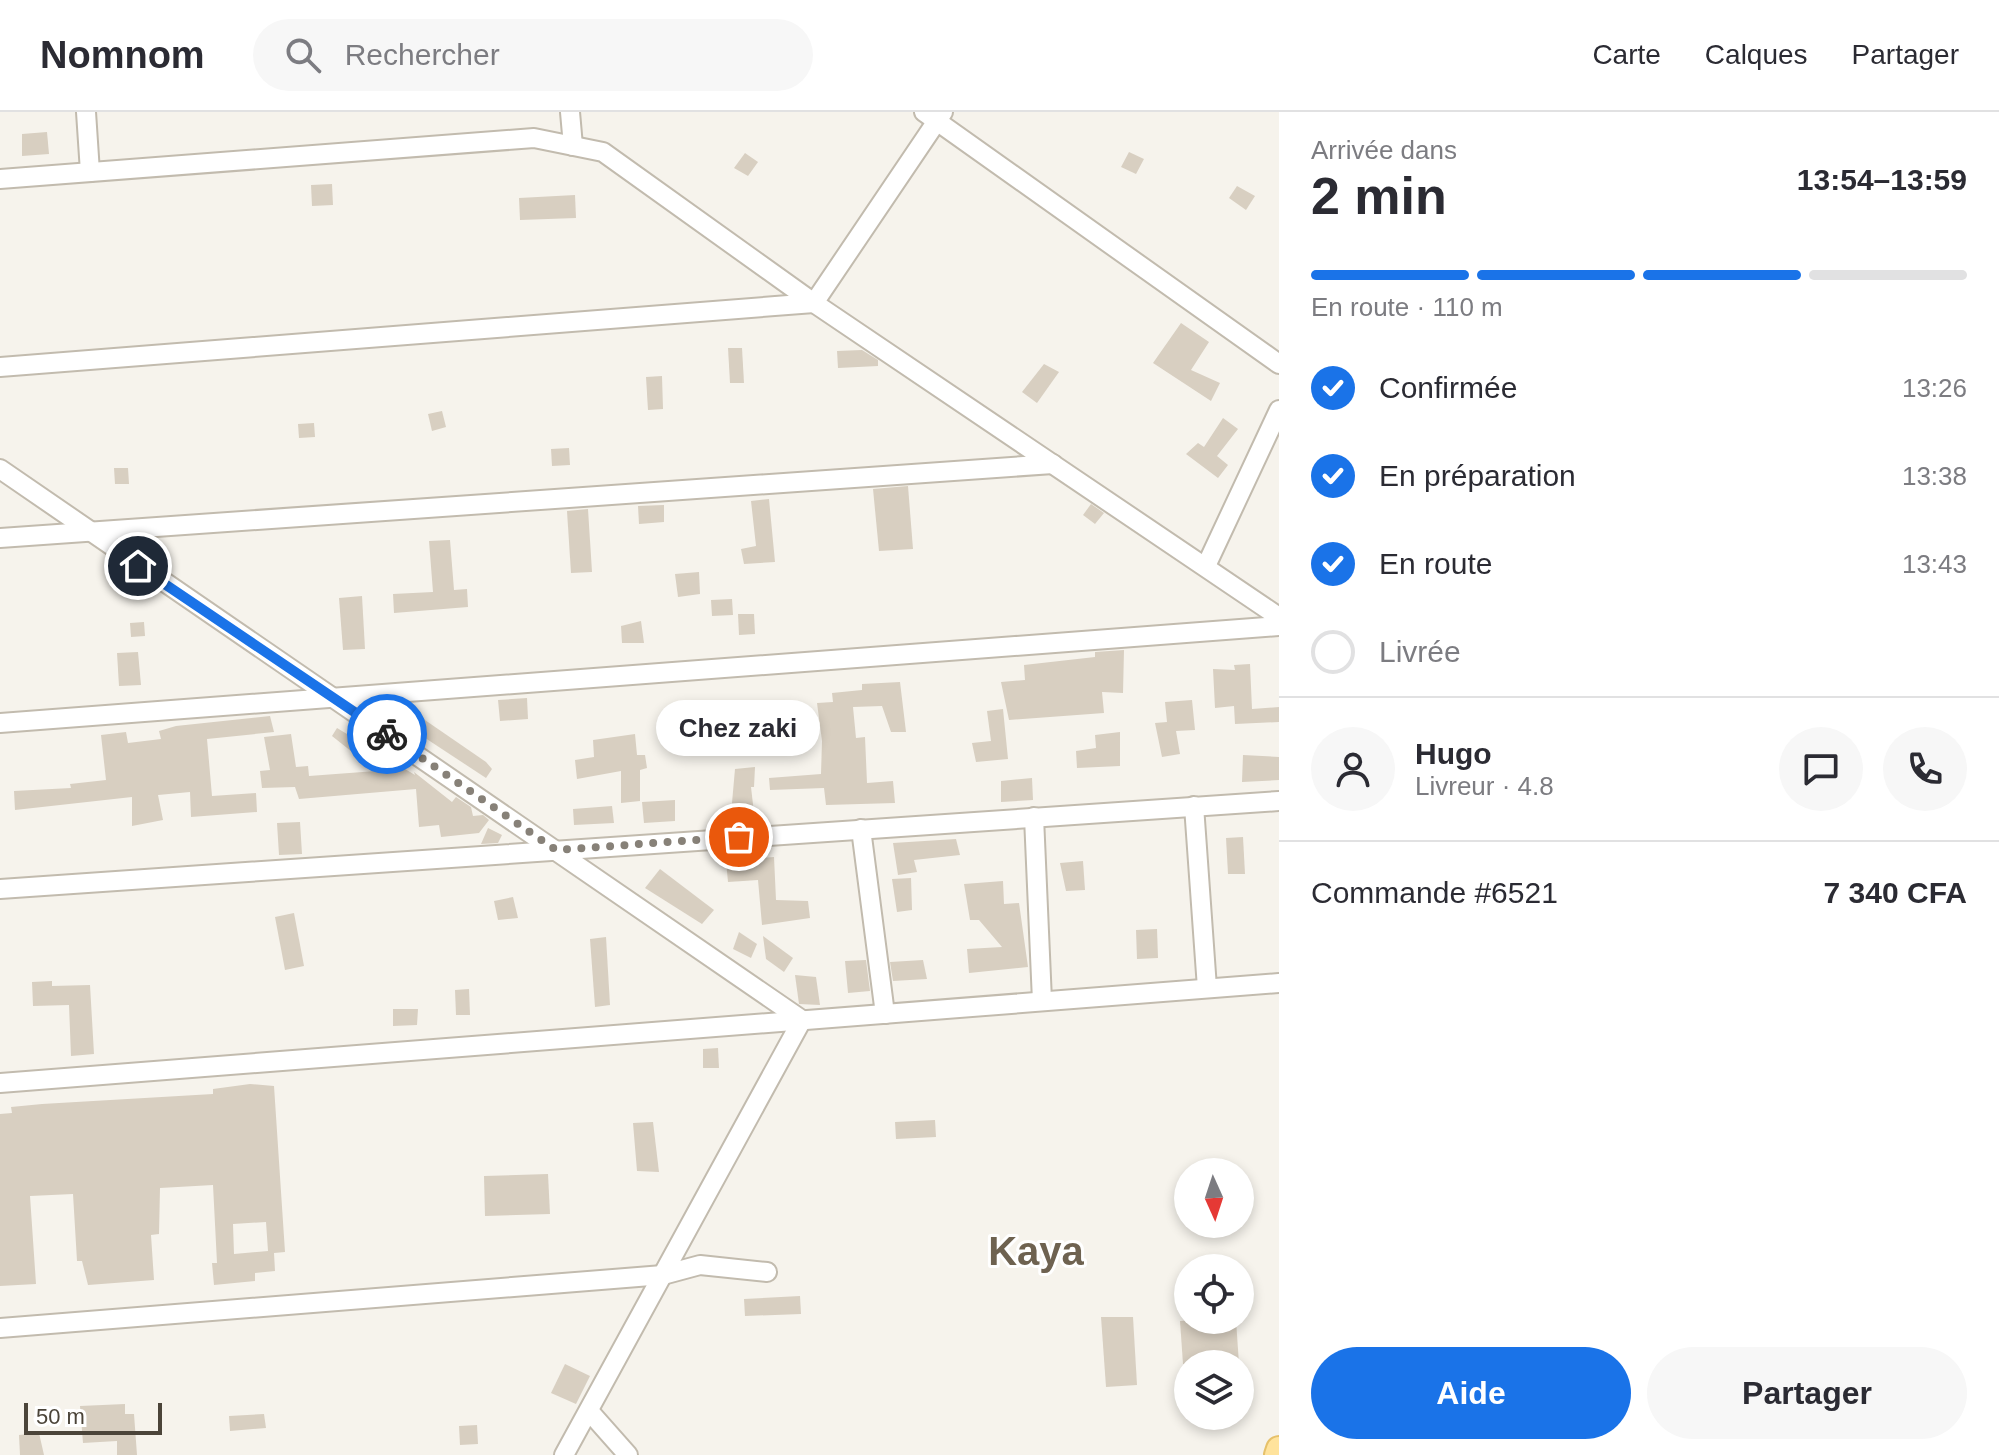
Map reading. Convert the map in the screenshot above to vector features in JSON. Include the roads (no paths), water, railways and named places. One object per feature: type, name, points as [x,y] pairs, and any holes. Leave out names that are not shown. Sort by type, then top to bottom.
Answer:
[{"type":"main road","points":[[1277,1455],[1279,1449]]},
{"type":"street","points":[[86,112],[90,172]]},
{"type":"street","points":[[570,112],[573,146]]},
{"type":"street","points":[[814,303],[935,115],[1279,364]]},
{"type":"street","points":[[0,179],[534,138],[603,152],[814,303],[1279,617]]},
{"type":"street","points":[[0,367],[814,303]]},
{"type":"street","points":[[1206,566],[1279,410]]},
{"type":"street","points":[[0,538],[1053,464]]},
{"type":"street","points":[[0,469],[802,1020]]},
{"type":"street","points":[[0,723],[330,695],[1279,626]]},
{"type":"street","points":[[0,889],[1279,801]]},
{"type":"street","points":[[1194,806],[1207,988]]},
{"type":"street","points":[[1034,817],[1042,1001]]},
{"type":"street","points":[[861,829],[885,1014]]},
{"type":"street","points":[[0,1083],[1279,983]]},
{"type":"street","points":[[564,1455],[802,1020]]},
{"type":"street","points":[[0,1328],[663,1275],[700,1265],[767,1272]]},
{"type":"street","points":[[589,1411],[628,1455]]},
{"type":"place","name":"Chez zaki","points":[[739,837]]},
{"type":"district","name":"Kaya","points":[[1036,1251]]}]
